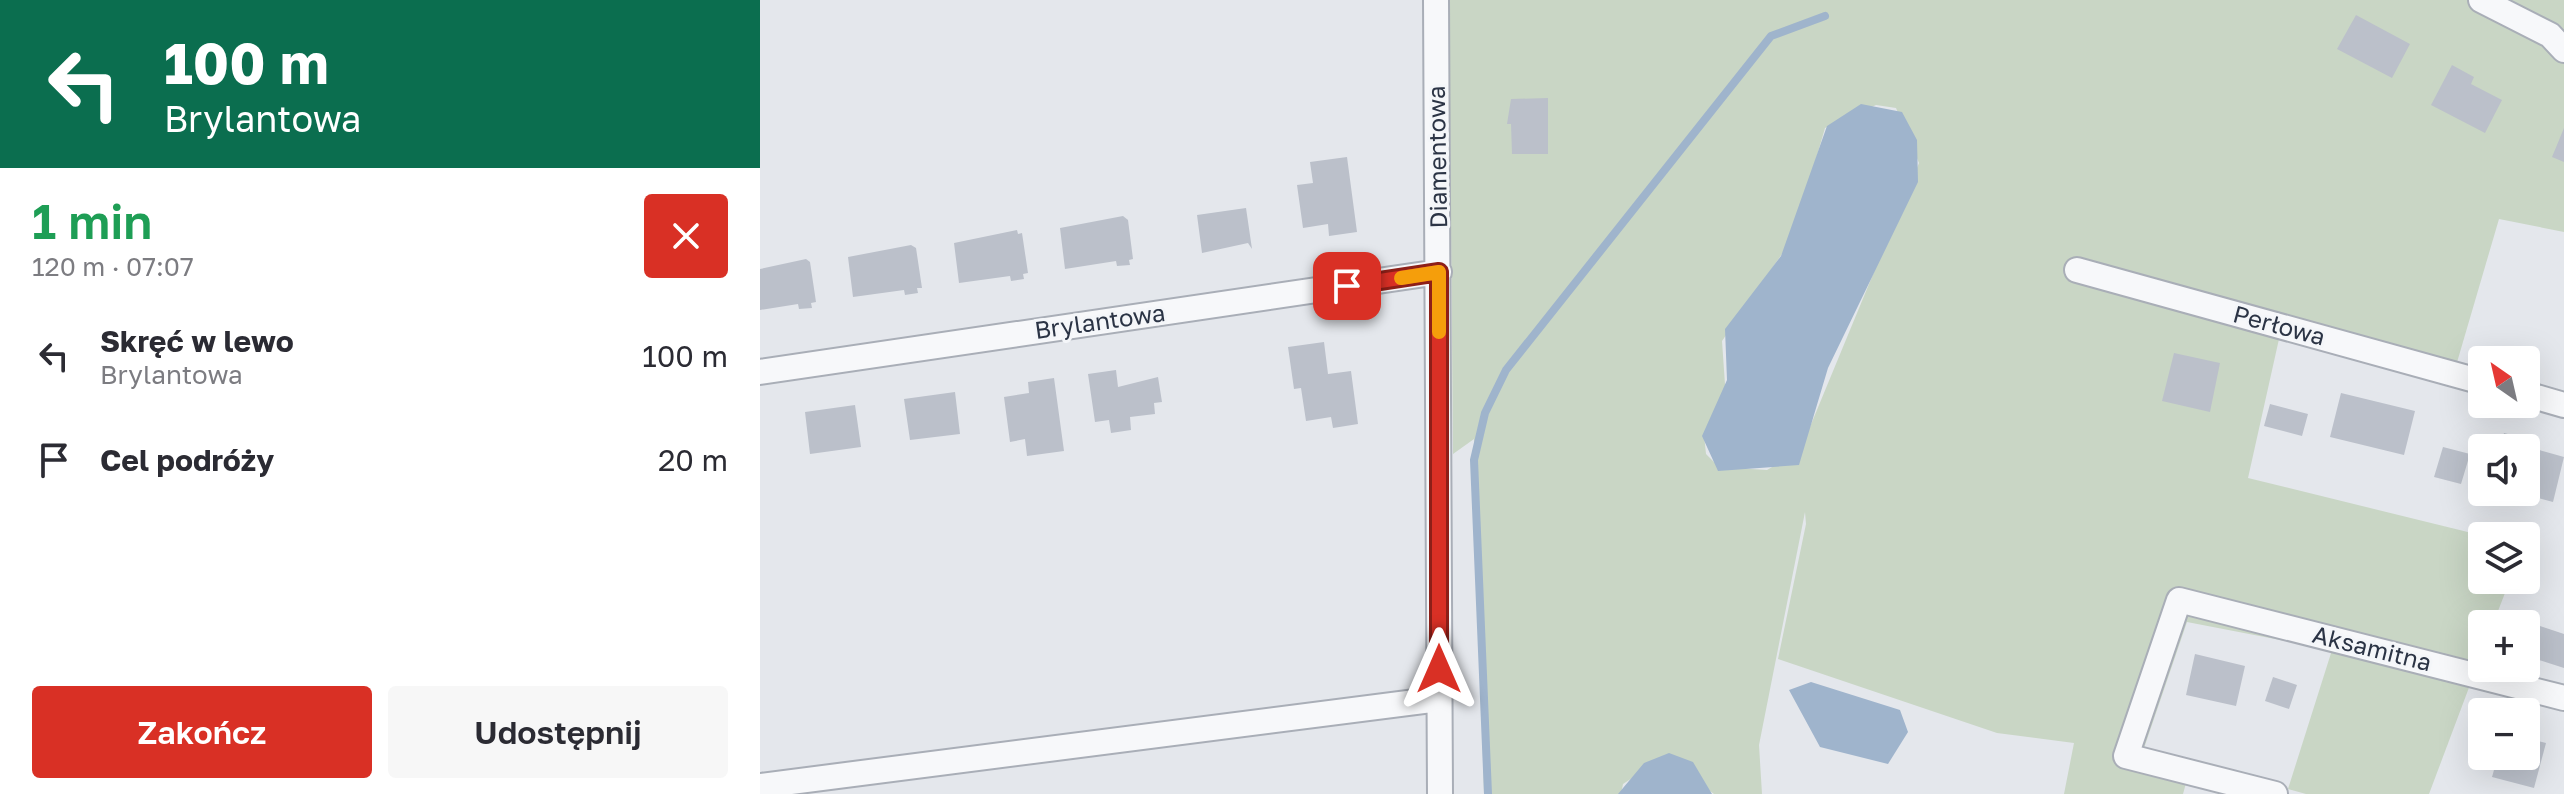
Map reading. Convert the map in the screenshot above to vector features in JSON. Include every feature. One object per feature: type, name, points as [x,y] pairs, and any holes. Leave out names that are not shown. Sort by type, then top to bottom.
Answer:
[{"type":"street","name":"Diamentowa","points":[[1436,0],[1440,794]]},
{"type":"street","points":[[2481,0],[2550,35],[2564,50]]},
{"type":"street","name":"Perłowa","points":[[2077,270],[2468,378]]},
{"type":"street","name":"Brylantowa","points":[[760,372],[1439,272]]},
{"type":"street","points":[[2540,398],[2564,405]]},
{"type":"street","name":"Aksamitna","points":[[2275,794],[2126,756],[2179,600],[2564,698]]},
{"type":"street","points":[[760,786],[1439,699]]},
{"type":"green space","points":[[1449,0],[2564,0],[2564,232],[2499,219],[2453,376],[2281,330],[2248,478],[2468,532],[2468,594],[2505,594],[2498,610],[2468,610],[2468,682],[2471,682],[2429,794],[2306,794],[2288,789],[2332,650],[2187,622],[2142,754],[2188,776],[2183,794],[2064,794],[2074,743],[1997,733],[1778,659],[1806,524],[1805,512],[1759,745],[1762,794],[1714,794],[1664,757],[1623,784],[1621,794],[1484,794],[1474,439],[1453,454]],"holes":[[[1876,105],[1896,108],[1919,163],[1800,451],[1767,470],[1719,467],[1706,454],[1704,435],[1726,399],[1722,341],[1793,238],[1825,128]]]},
{"type":"water","points":[[1861,104],[1902,112],[1917,140],[1918,182],[1828,368],[1799,465],[1718,471],[1702,436],[1727,380],[1725,329],[1781,256],[1827,126]]},
{"type":"water","points":[[1811,682],[1900,710],[1908,732],[1888,764],[1820,747],[1789,690]]},
{"type":"water","points":[[1669,753],[1693,762],[1712,794],[1618,794],[1644,763]]},
{"type":"building","points":[[2356,15],[2410,44],[2392,78],[2337,49]]},
{"type":"building","points":[[2452,65],[2474,77],[2471,84],[2502,100],[2485,133],[2431,105]]},
{"type":"building","points":[[1548,98],[1548,154],[1512,154],[1511,124],[1507,124],[1511,99]]},
{"type":"building","points":[[2564,128],[2564,162],[2552,157]]},
{"type":"building","points":[[1347,157],[1357,232],[1329,236],[1328,224],[1303,228],[1297,185],[1313,183],[1310,162]]},
{"type":"building","points":[[1246,208],[1252,249],[1248,243],[1202,253],[1197,215]]},
{"type":"building","points":[[1123,216],[1128,220],[1133,259],[1129,260],[1130,265],[1117,266],[1116,261],[1065,269],[1060,228]]},
{"type":"building","points":[[1017,230],[1018,234],[1022,233],[1028,273],[1023,274],[1024,279],[1011,281],[1010,276],[959,283],[954,243]]},
{"type":"building","points":[[911,245],[916,248],[922,288],[917,288],[918,293],[905,295],[904,290],[853,297],[848,257]]},
{"type":"building","points":[[806,259],[810,262],[816,302],[811,303],[812,308],[799,309],[798,304],[760,310],[760,269]]},
{"type":"building","points":[[1324,342],[1328,374],[1351,371],[1358,424],[1333,428],[1331,417],[1306,421],[1301,388],[1294,389],[1288,347]]},
{"type":"building","points":[[2174,353],[2220,363],[2210,412],[2162,401]]},
{"type":"building","points":[[1116,370],[1118,387],[1158,377],[1162,402],[1154,403],[1155,414],[1130,417],[1131,430],[1111,433],[1109,420],[1095,422],[1088,374]]},
{"type":"building","points":[[1054,378],[1064,451],[1027,456],[1025,439],[1010,442],[1004,397],[1029,393],[1028,382]]},
{"type":"building","points":[[955,392],[960,434],[910,440],[904,399]]},
{"type":"building","points":[[2341,393],[2415,411],[2404,455],[2330,437]]},
{"type":"building","points":[[2270,404],[2308,414],[2302,436],[2264,426]]},
{"type":"building","points":[[855,405],[861,447],[810,454],[805,412]]},
{"type":"building","points":[[2443,447],[2468,453],[2461,484],[2434,477]]},
{"type":"building","points":[[2540,450],[2564,457],[2553,502],[2540,498]]},
{"type":"building","points":[[2540,626],[2564,634],[2564,668],[2540,660]]},
{"type":"building","points":[[2195,654],[2245,666],[2236,706],[2186,695]]},
{"type":"building","points":[[2273,677],[2297,685],[2289,709],[2265,701]]},
{"type":"building","points":[[2540,742],[2546,743],[2540,766]]},
{"type":"building","points":[[2494,770],[2539,770],[2534,788],[2492,777]]},
{"type":"waterway","points":[[1488,794],[1474,460],[1485,413],[1506,370],[1771,36],[1825,16]]},
{"type":"slow traffic","points":[[1401,278],[1439,272],[1439,332]]},
{"type":"route","points":[[1347,286],[1439,272],[1439,669]]}]
